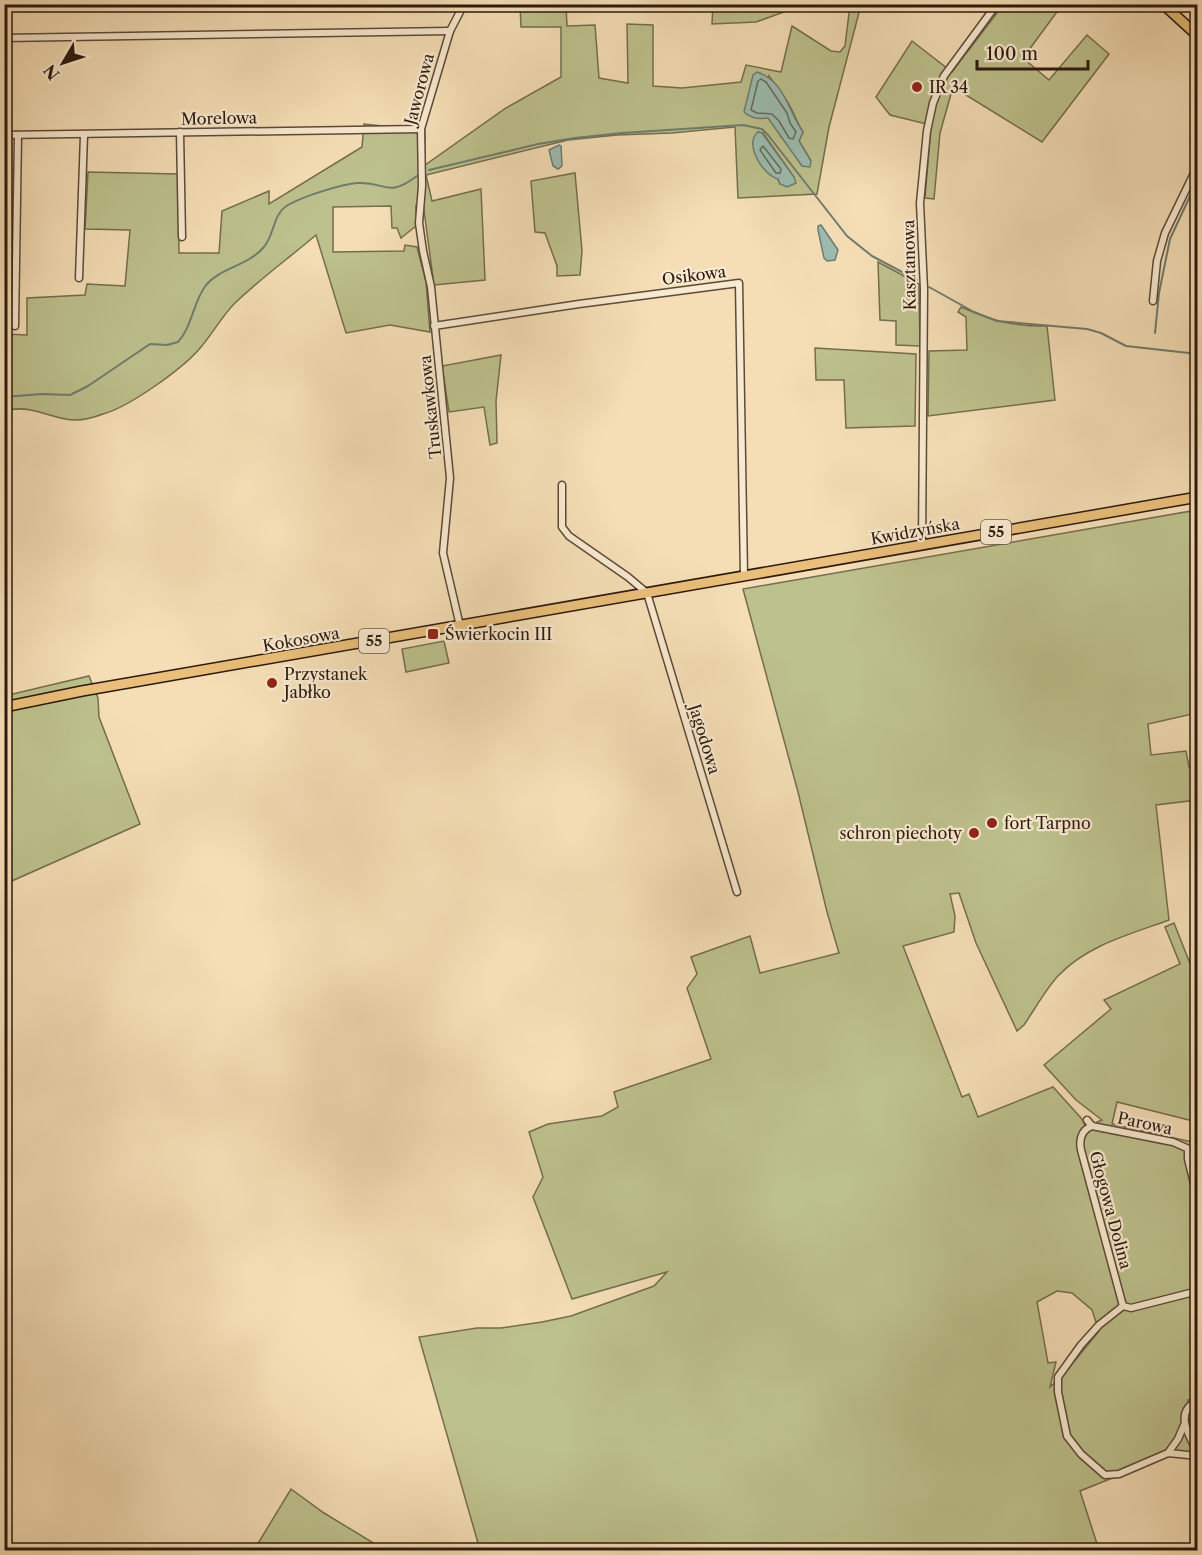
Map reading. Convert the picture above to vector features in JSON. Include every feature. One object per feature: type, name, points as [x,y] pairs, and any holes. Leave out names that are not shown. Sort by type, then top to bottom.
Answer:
[{"type":"main road","points":[[1163,4],[1197,36]]},
{"type":"main road","name":"Kwidzyńska","points":[[744,576],[1197,497]]},
{"type":"main road","name":"Kokosowa","points":[[4,707],[82,691],[744,576]]},
{"type":"street","name":"Jaworowa","points":[[422,186],[421,129],[450,31],[464,4]]},
{"type":"street","name":"Kasztanowa","points":[[922,545],[924,289],[920,203],[927,131],[933,103],[944,76],[997,4]]},
{"type":"street","points":[[4,38],[450,31]]},
{"type":"street","name":"Morelowa","points":[[4,135],[421,129]]},
{"type":"street","points":[[180,132],[182,237]]},
{"type":"street","points":[[15,326],[18,135]]},
{"type":"street","points":[[79,278],[84,135]]},
{"type":"street","points":[[1152,301],[1157,261],[1165,233],[1197,165]]},
{"type":"street","name":"Truskawkowa","points":[[422,186],[420,235],[431,287],[446,419],[450,478],[443,553],[460,626]]},
{"type":"street","name":"Osikowa","points":[[434,327],[579,303],[739,284],[744,576]]},
{"type":"street","points":[[562,485],[562,527],[569,536],[647,593]]},
{"type":"street","name":"Jagodowa","points":[[647,593],[737,892]]},
{"type":"street","name":"Parowa","points":[[1089,1123],[1173,1142],[1197,1153]]},
{"type":"street","name":"Głogowa Dolina","points":[[1089,1123],[1079,1141],[1080,1150],[1123,1306]]},
{"type":"street","points":[[1188,1150],[1197,1200]]},
{"type":"street","points":[[1197,1291],[1131,1308],[1123,1306],[1099,1325],[1058,1377],[1058,1392],[1067,1436],[1081,1454],[1105,1475],[1119,1474],[1168,1453],[1197,1454],[1183,1414],[1186,1408],[1197,1401]]},
{"type":"street","points":[[1168,1453],[1178,1439],[1185,1422]]},
{"type":"green space","points":[[520,5],[566,5],[567,26],[595,25],[599,78],[628,83],[627,24],[653,25],[653,86],[682,88],[741,82],[746,65],[781,72],[792,26],[831,51],[840,52],[845,46],[850,5],[861,5],[829,127],[817,194],[738,198],[735,127],[568,140],[426,175],[432,201],[481,189],[485,280],[434,285],[423,203],[416,205],[416,226],[401,238],[397,228],[392,228],[391,206],[333,207],[333,252],[404,251],[405,245],[417,247],[426,282],[430,332],[390,325],[346,333],[316,235],[235,303],[193,356],[155,386],[127,404],[100,415],[79,420],[33,410],[5,411],[5,334],[27,335],[27,298],[85,295],[87,284],[125,286],[130,230],[85,229],[88,172],[178,174],[179,253],[219,253],[222,211],[269,191],[269,204],[362,147],[364,124],[425,133],[425,165],[506,108],[561,77],[561,27],[521,27]],"holes":[[[769,76],[787,101],[803,132],[799,141],[811,161],[781,137],[768,118]],[[758,132],[763,133],[794,177],[795,183],[780,184]]]},
{"type":"green space","points":[[713,5],[786,5],[784,12],[756,22],[712,24]]},
{"type":"green space","points":[[1003,5],[1062,5],[1023,58],[1049,80],[1087,35],[1109,54],[1042,142],[953,87],[940,133],[934,199],[925,198],[931,125],[890,115],[876,97],[912,41],[952,72]]},
{"type":"green space","points":[[575,173],[582,251],[580,275],[557,276],[557,266],[545,233],[535,232],[531,181]]},
{"type":"green space","points":[[878,262],[919,284],[920,346],[896,345],[896,321],[880,320]]},
{"type":"green space","points":[[961,307],[1002,322],[1047,326],[1055,400],[928,416],[929,351],[967,350],[966,317],[958,312]]},
{"type":"green space","points":[[815,348],[916,354],[915,426],[846,428],[844,380],[816,380]]},
{"type":"green space","points":[[501,355],[496,401],[497,443],[490,445],[484,407],[449,412],[442,366]]},
{"type":"green space","points":[[1197,510],[1197,713],[1148,724],[1151,755],[1186,751],[1189,767],[1197,766],[1197,800],[1156,805],[1169,920],[1110,942],[1082,956],[1053,981],[1024,1025],[1017,1031],[976,943],[959,893],[950,894],[955,916],[954,932],[903,946],[962,1097],[969,1094],[978,1117],[1053,1087],[1081,1118],[1086,1127],[1102,1120],[1076,1100],[1044,1065],[1111,1009],[1104,1000],[1180,964],[1165,927],[1174,923],[1191,966],[1197,964],[1197,1122],[1117,1102],[1112,1124],[1197,1143],[1198,1397],[1188,1400],[1187,1415],[1197,1440],[1197,1462],[1189,1455],[1170,1455],[1080,1491],[1099,1550],[480,1550],[419,1337],[477,1328],[501,1328],[571,1316],[654,1286],[667,1272],[572,1299],[533,1197],[543,1177],[529,1132],[548,1124],[602,1116],[618,1107],[614,1092],[711,1059],[687,988],[697,974],[691,957],[750,936],[760,973],[839,953],[743,589]],"holes":[[[1057,1291],[1072,1293],[1092,1310],[1099,1331],[1063,1375],[1050,1387],[1056,1362],[1048,1363],[1037,1302]]]},
{"type":"green space","points":[[444,641],[449,663],[406,672],[402,649]]},
{"type":"green space","points":[[89,676],[98,698],[99,717],[140,824],[5,884],[4,696]]},
{"type":"green space","points":[[291,1489],[324,1513],[385,1550],[254,1550]]},
{"type":"water","points":[[757,72],[766,76],[780,89],[803,132],[799,141],[811,161],[810,167],[802,166],[768,118],[755,118],[744,112],[753,75]]},
{"type":"water","points":[[758,132],[762,133],[796,183],[787,187],[780,184],[778,179],[762,166],[757,159],[753,144]]},
{"type":"water","points":[[561,146],[562,166],[558,169],[553,166],[549,150]]},
{"type":"water","points":[[821,225],[838,250],[835,260],[827,261],[824,258],[818,230],[818,226]]},
{"type":"waterway","points":[[429,170],[538,144],[575,138],[743,125],[762,129],[847,236],[872,256],[917,280]]},
{"type":"waterway","points":[[4,397],[42,394],[70,395],[88,386],[150,344],[167,345],[178,342],[183,336],[206,285],[212,279],[257,254],[267,243],[279,214],[288,205],[341,186],[367,183],[392,188],[399,187],[417,176]]},
{"type":"waterway","points":[[1155,333],[1159,293],[1170,239],[1198,179]]},
{"type":"waterway","points":[[929,287],[974,312],[997,321],[1087,329],[1101,333],[1126,346],[1198,354]]},
{"type":"place","name":"IR 34","points":[[917,87]]},
{"type":"place","name":"Świerkocin III","points":[[433,634]]},
{"type":"place","name":"Przystanek Jabłko","points":[[272,683]]},
{"type":"place","name":"fort Tarpno","points":[[992,823]]},
{"type":"place","name":"schron piechoty","points":[[974,833]]}]
